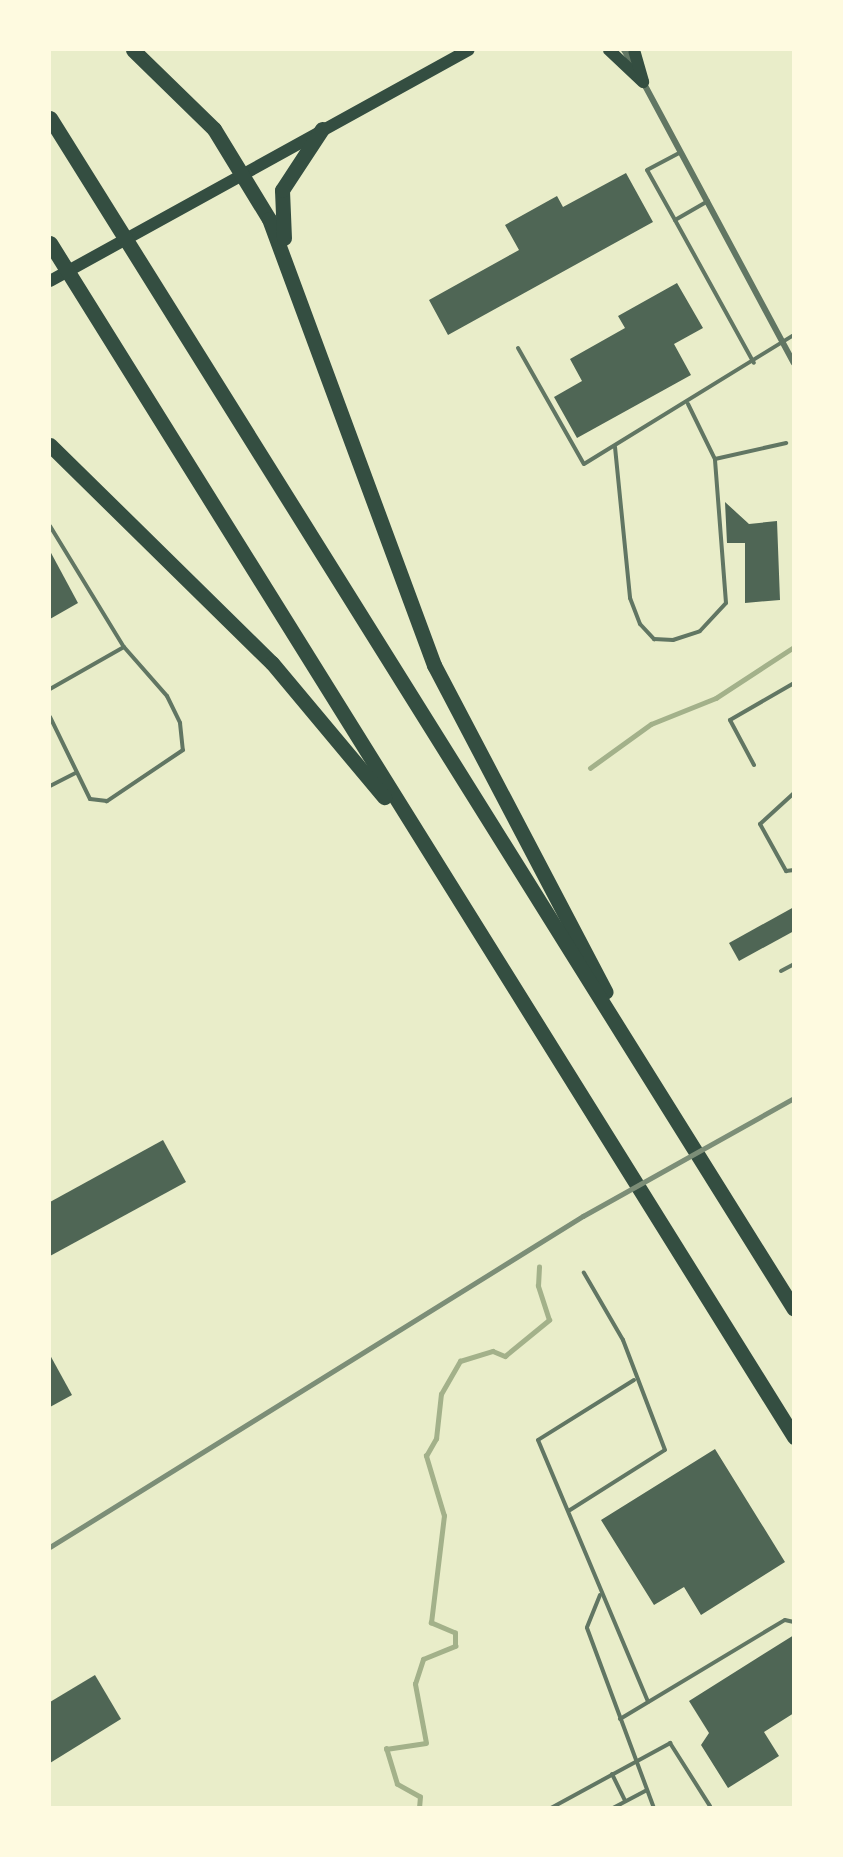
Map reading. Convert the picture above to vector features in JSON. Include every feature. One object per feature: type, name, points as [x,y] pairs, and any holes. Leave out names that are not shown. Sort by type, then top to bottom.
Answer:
[{"type":"highway","points":[[133,50],[214,129],[243,173],[290,267],[435,665],[638,1057]]},
{"type":"highway","points":[[50,118],[794,1309]]},
{"type":"highway","points":[[290,267],[282,190],[322,129]]},
{"type":"highway","points":[[50,243],[427,852],[668,1231],[794,1437]]},
{"type":"highway","points":[[50,445],[272,663],[427,852]]},
{"type":"main road","points":[[50,281],[468,50]]},
{"type":"main road","points":[[609,50],[643,82]]},
{"type":"main road","points":[[634,50],[643,82]]},
{"type":"street","points":[[624,50],[794,363]]},
{"type":"lane","points":[[681,153],[647,170],[754,363]]},
{"type":"lane","points":[[675,220],[708,201]]},
{"type":"lane","points":[[518,348],[584,464],[688,404],[794,335]]},
{"type":"lane","points":[[615,447],[630,598],[640,624],[654,639],[673,640],[700,631],[726,603],[715,459],[688,404]]},
{"type":"lane","points":[[715,459],[786,443]]},
{"type":"lane","points":[[50,526],[124,647],[166,696],[180,723],[183,750],[107,801],[90,799],[75,773],[50,717]]},
{"type":"lane","points":[[50,689],[124,647]]},
{"type":"lane","points":[[754,765],[730,720],[794,683]]},
{"type":"lane","points":[[50,786],[75,773]]},
{"type":"lane","points":[[794,793],[760,825],[786,871],[794,870]]},
{"type":"lane","points":[[781,971],[794,964]]},
{"type":"lane","points":[[570,1510],[665,1450],[634,1380],[623,1340],[584,1273]]},
{"type":"lane","points":[[634,1380],[538,1440],[570,1510],[600,1594],[648,1702]]},
{"type":"lane","points":[[600,1594],[587,1628],[654,1808]]},
{"type":"lane","points":[[620,1719],[785,1620],[794,1622]]},
{"type":"lane","points":[[551,1808],[670,1743],[710,1806]]},
{"type":"lane","points":[[612,1774],[625,1801]]},
{"type":"lane","points":[[613,1808],[647,1790]]},
{"type":"building","points":[[626,173],[653,222],[448,335],[429,300],[519,250],[505,225],[557,196],[563,207]]},
{"type":"building","points":[[677,283],[703,328],[674,344],[691,375],[577,438],[554,397],[582,381],[570,359],[625,328],[618,316]]},
{"type":"building","points":[[725,502],[749,524],[777,521],[780,600],[745,603],[745,543],[727,543]]},
{"type":"building","points":[[50,551],[78,603],[50,619]]},
{"type":"building","points":[[794,907],[794,931],[739,961],[729,943]]},
{"type":"building","points":[[163,1140],[186,1182],[50,1256],[50,1202]]},
{"type":"building","points":[[50,1355],[72,1395],[50,1407]]},
{"type":"building","points":[[715,1449],[785,1562],[701,1615],[684,1587],[654,1605],[601,1520]]},
{"type":"building","points":[[794,1635],[794,1713],[764,1732],[779,1756],[728,1788],[701,1745],[709,1733],[689,1701]]},
{"type":"building","points":[[95,1675],[121,1719],[50,1763],[50,1702]]},
{"type":"waterway","points":[[590,768],[651,724],[716,698],[794,647]]},
{"type":"waterway","points":[[419,1808],[420,1797],[397,1784],[386,1749],[426,1743],[415,1684],[423,1659],[455,1646],[455,1633],[431,1623],[444,1516],[426,1456],[436,1439],[441,1394],[460,1361],[493,1351],[505,1356],[549,1320],[538,1286],[539,1267]]},
{"type":"railway","points":[[50,1547],[583,1216],[794,1098]]}]
